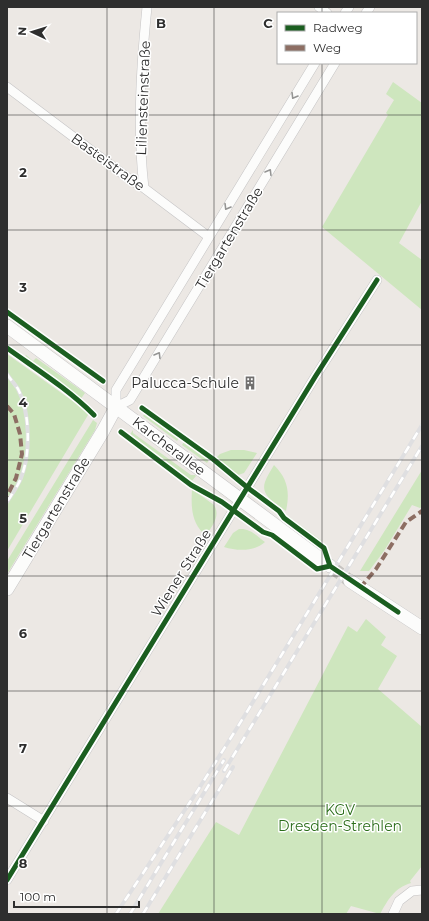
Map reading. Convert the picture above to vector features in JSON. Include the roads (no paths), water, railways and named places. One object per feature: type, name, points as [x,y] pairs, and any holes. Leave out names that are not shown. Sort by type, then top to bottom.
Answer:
[{"type":"street","name":"Liliensteinstraße","points":[[144,188],[141,159],[140,115],[141,75],[147,7]]},
{"type":"street","name":"Tiergartenstraße","points":[[7,589],[105,428],[116,407],[116,390],[314,64]]},
{"type":"street","name":"Tiergartenstraße","points":[[116,407],[130,400],[335,64]]},
{"type":"street","name":"Basteistraße","points":[[7,87],[209,237]]},
{"type":"street","name":"Wiener Straße","points":[[7,880],[315,377],[377,280]]},
{"type":"street","name":"Karcherallee","points":[[7,326],[330,566]]},
{"type":"street","points":[[350,581],[422,628]]},
{"type":"street","points":[[7,798],[44,821]]},
{"type":"street","points":[[393,914],[400,901],[412,891],[422,890]]},
{"type":"tunnel","points":[[330,566],[350,581]]},
{"type":"railway","points":[[7,374],[18,389],[22,398],[28,433],[28,445],[21,478],[7,502]]},
{"type":"railway","points":[[116,914],[237,728],[422,425]]},
{"type":"railway","points":[[224,771],[422,446]]},
{"type":"railway","points":[[130,914],[224,760]]},
{"type":"railway","points":[[143,914],[233,767]]},
{"type":"place","name":"Palucca-Schule","points":[[250,383]]},
{"type":"park label","name":"KGV Dresden-Strehlen","points":[[340,818]]}]
